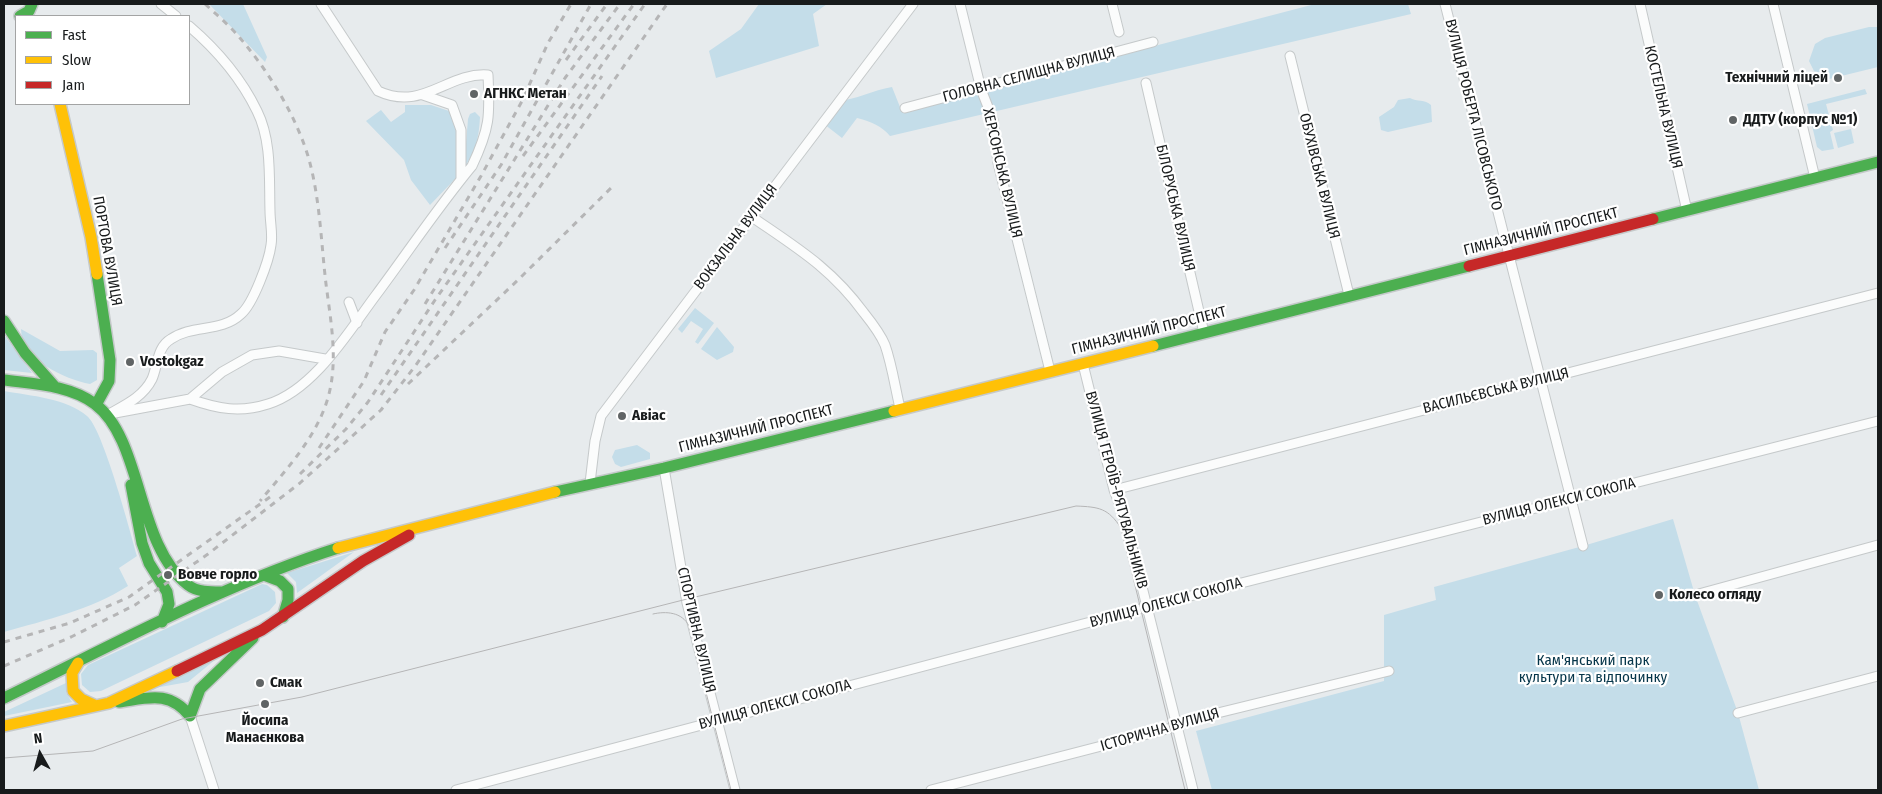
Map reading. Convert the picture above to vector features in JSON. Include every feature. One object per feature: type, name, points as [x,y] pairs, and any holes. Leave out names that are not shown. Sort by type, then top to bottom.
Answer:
[{"type":"main road","points":[[22,15],[29,11],[32,4]]},
{"type":"main road","name":"ПОРТОВА ВУЛИЦЯ","points":[[60,105],[90,237],[110,360],[108,381],[97,403]]},
{"type":"main road","name":"ГІМНАЗИЧНИЙ ПРОСПЕКТ","points":[[4,698],[224,592],[304,559],[345,546],[426,527],[590,483],[664,468],[1083,364],[1878,162]]},
{"type":"main road","points":[[4,321],[25,353],[55,387]]},
{"type":"main road","points":[[4,380],[55,387],[84,395],[109,414],[128,457],[153,528],[165,554],[180,577],[189,586],[202,592],[224,592]]},
{"type":"main road","points":[[128,457],[142,543],[150,563],[167,592],[168,604],[162,622]]},
{"type":"main road","name":"ГІМНАЗИЧНИЙ ПРОСПЕКТ","points":[[262,630],[363,561],[426,527]]},
{"type":"main road","points":[[264,575],[283,581],[288,587],[290,595],[283,617]]},
{"type":"main road","points":[[109,703],[262,630]]},
{"type":"main road","points":[[4,726],[94,705],[167,698],[176,700],[190,716],[200,689],[262,630]]},
{"type":"main road","points":[[78,663],[72,673],[73,691],[82,699],[94,705]]},
{"type":"street","points":[[161,4],[175,15]]},
{"type":"street","points":[[321,4],[378,90],[392,97]]},
{"type":"street","name":"ВОКЗАЛЬНА ВУЛИЦЯ","points":[[590,483],[595,441],[601,416],[913,4]]},
{"type":"street","name":"ХЕРСОНСЬКА ВУЛИЦЯ","points":[[960,4],[981,89],[992,120],[998,163],[1050,371]]},
{"type":"street","points":[[1112,4],[1119,32]]},
{"type":"street","name":"ВУЛИЦЯ РОБЕРТА ЛІСОВСЬКОГО","points":[[1445,4],[1583,546]]},
{"type":"street","name":"КОСТЕЛЬНА ВУЛИЦЯ","points":[[1640,4],[1687,211]]},
{"type":"street","points":[[1773,4],[1815,178]]},
{"type":"street","points":[[109,414],[137,398],[151,379],[160,353],[170,339],[183,333],[227,325],[243,313],[256,290],[271,246],[267,144],[258,112],[238,78],[206,41],[190,27]]},
{"type":"street","name":"ГОЛОВНА СЕЛИЩНА ВУЛИЦЯ","points":[[905,108],[1153,42]]},
{"type":"street","name":"ОБУХІВСЬКА ВУЛИЦЯ","points":[[1290,56],[1349,295]]},
{"type":"street","points":[[190,399],[216,409],[240,411],[270,404],[292,392],[314,374],[357,323],[472,166],[485,140],[490,114],[488,75],[473,74],[423,96]]},
{"type":"street","name":"БІЛОРУСЬКА ВУЛИЦЯ","points":[[1146,83],[1204,333]]},
{"type":"street","points":[[380,101],[392,97],[423,96],[452,105],[461,130],[461,179]]},
{"type":"street","points":[[752,217],[820,263],[832,273],[859,305],[879,333],[885,346],[900,408]]},
{"type":"street","name":"ВАСИЛЬЄВСЬКА ВУЛИЦЯ","points":[[1114,490],[1878,294]]},
{"type":"street","points":[[349,302],[357,323]]},
{"type":"street","points":[[109,414],[190,399],[222,372],[252,356],[280,351],[325,359]]},
{"type":"street","name":"ВУЛИЦЯ ГЕРОЇВ-РЯТУВАЛЬНИКІВ","points":[[1083,364],[1114,490],[1125,519],[1148,607],[1175,727],[1193,790]]},
{"type":"street","name":"ВУЛИЦЯ ОЛЕКСИ СОКОЛА","points":[[456,790],[1148,607],[1878,420]]},
{"type":"street","name":"СПОРТИВНА ВУЛИЦЯ","points":[[664,468],[687,603],[735,790]]},
{"type":"street","points":[[1696,595],[1878,545]]},
{"type":"street","name":"ІСТОРИЧНА ВУЛИЦЯ","points":[[932,790],[1175,727],[1185,721],[1388,671]]},
{"type":"street","points":[[1738,713],[1878,676]]},
{"type":"street","points":[[190,716],[214,790]]},
{"type":"green space","points":[[209,4],[243,4],[267,57],[265,62]]},
{"type":"green space","points":[[759,4],[827,4],[813,14],[819,46],[716,78],[709,51],[741,29]]},
{"type":"green space","points":[[1315,4],[1408,4],[1411,14],[890,136],[875,124],[857,118],[842,138],[824,124],[837,101],[851,99],[885,88],[892,87],[902,112]]},
{"type":"green space","points":[[1869,27],[1878,27],[1878,67],[1829,79],[1814,71],[1809,61],[1815,44],[1825,38]]},
{"type":"green space","points":[[1865,89],[1867,94],[1826,104],[1833,130],[1830,132],[1834,149],[1822,151],[1817,147],[1807,104]]},
{"type":"green space","points":[[1410,98],[1431,105],[1432,122],[1388,132],[1381,130],[1379,117],[1394,107],[1398,100]]},
{"type":"green space","points":[[405,105],[431,105],[449,111],[457,135],[457,177],[430,205],[411,180],[404,160],[366,121],[381,110],[391,122],[405,112]]},
{"type":"green space","points":[[475,112],[480,117],[478,137],[474,150],[464,168],[468,119],[470,114]]},
{"type":"green space","points":[[1851,129],[1854,143],[1838,148],[1834,133]]},
{"type":"green space","points":[[695,308],[714,323],[698,344],[695,342],[703,329],[691,321],[682,333],[678,329]]},
{"type":"green space","points":[[717,327],[734,347],[733,352],[717,360],[701,349]]},
{"type":"green space","points":[[21,329],[60,351],[93,350],[97,353],[97,380],[90,384],[69,378],[46,366],[28,350],[23,340]]},
{"type":"green space","points":[[4,335],[32,373],[4,370]]},
{"type":"green space","points":[[4,391],[59,401],[79,410],[87,416],[101,440],[108,459],[137,556],[119,568],[128,586],[98,602],[67,614],[4,632]]},
{"type":"green space","points":[[637,445],[650,453],[650,459],[621,467],[615,464],[612,457],[615,450]]},
{"type":"green space","name":"Кам'янський парк культури та відпочинку","points":[[1673,519],[1695,595],[1738,713],[1759,790],[1212,790],[1196,731],[1384,681],[1384,615],[1436,600],[1434,587]]},
{"type":"green space","points":[[354,552],[297,593],[296,582],[287,573]]},
{"type":"green space","points":[[262,584],[267,585],[275,592],[276,603],[269,611],[101,691],[90,692],[82,685],[81,674],[88,665]]},
{"type":"green space","points":[[221,655],[188,682],[149,689]]},
{"type":"green space","points":[[66,683],[66,693],[72,702],[4,716],[4,712]]},
{"type":"tram line","points":[[4,758],[93,751],[182,719],[302,697],[687,599],[1076,506],[1102,510],[1112,516],[1121,528],[1185,790]]},
{"type":"tram line","points":[[653,614],[678,615],[689,626],[731,790]]},
{"type":"railway","points":[[205,4],[251,51],[280,94],[303,140],[315,187],[332,328],[333,372],[331,387],[322,415],[298,454],[260,501]]},
{"type":"railway","points":[[319,448],[364,381],[385,332],[414,290],[481,176],[522,101],[548,43],[571,4]]},
{"type":"railway","points":[[445,248],[501,165],[591,4]]},
{"type":"railway","points":[[566,60],[607,4]]},
{"type":"railway","points":[[425,304],[565,78],[620,4]]},
{"type":"railway","points":[[523,156],[634,4]]},
{"type":"railway","points":[[300,474],[346,429],[368,402],[435,300],[645,4]]},
{"type":"railway","points":[[4,666],[71,637],[135,605],[208,554],[300,483],[381,410],[416,365],[667,4]]},
{"type":"railway","points":[[381,395],[602,76]]},
{"type":"railway","points":[[408,384],[519,279],[613,186]]},
{"type":"railway","points":[[4,642],[70,623],[129,597],[270,497]]},
{"type":"traffic: fast","points":[[22,15],[29,11],[32,4]]},
{"type":"traffic: fast","points":[[1653,219],[1878,162]]},
{"type":"traffic: fast","points":[[1153,346],[1469,266]]},
{"type":"traffic: fast","points":[[97,274],[110,360],[109,381],[97,403]]},
{"type":"traffic: fast","points":[[4,321],[25,353],[55,387]]},
{"type":"traffic: fast","points":[[4,380],[63,389],[95,404],[111,420],[122,442],[132,467],[148,520],[158,545],[171,567],[188,585],[195,589],[221,592]]},
{"type":"traffic: fast","points":[[555,492],[664,468],[894,411]]},
{"type":"traffic: fast","points":[[131,485],[142,543],[149,563],[167,592],[169,604],[162,622]]},
{"type":"traffic: fast","points":[[4,698],[210,598],[295,563],[338,548]]},
{"type":"traffic: fast","points":[[264,575],[280,581],[288,589],[288,600],[283,617]]},
{"type":"traffic: fast","points":[[190,716],[200,689],[253,638]]},
{"type":"traffic: fast","points":[[119,702],[149,698],[166,699],[174,702],[190,716]]},
{"type":"traffic: slow","points":[[60,105],[91,237],[97,274]]},
{"type":"traffic: slow","points":[[894,411],[1153,346]]},
{"type":"traffic: slow","points":[[338,548],[555,492]]},
{"type":"traffic: slow","points":[[78,663],[72,673],[73,691],[81,699],[94,705]]},
{"type":"traffic: slow","points":[[4,726],[109,703],[177,671]]},
{"type":"traffic: jam","points":[[1469,266],[1653,219]]},
{"type":"traffic: jam","points":[[177,671],[262,630],[363,561],[409,535]]},
{"type":"place","name":"Технічний ліцей","points":[[1838,78]]},
{"type":"place","name":"АГНКС Метан","points":[[474,94]]},
{"type":"place","name":"ДДТУ (корпус №1)","points":[[1733,120]]},
{"type":"place","name":"Vostokgaz","points":[[130,362]]},
{"type":"place","name":"Авіас","points":[[622,416]]},
{"type":"place","name":"Вовче горло","points":[[168,575]]},
{"type":"place","name":"Колесо огляду","points":[[1659,595]]},
{"type":"place","name":"Смак","points":[[260,683]]},
{"type":"place","name":"Йосипа Манаєнкова","points":[[265,704]]}]
